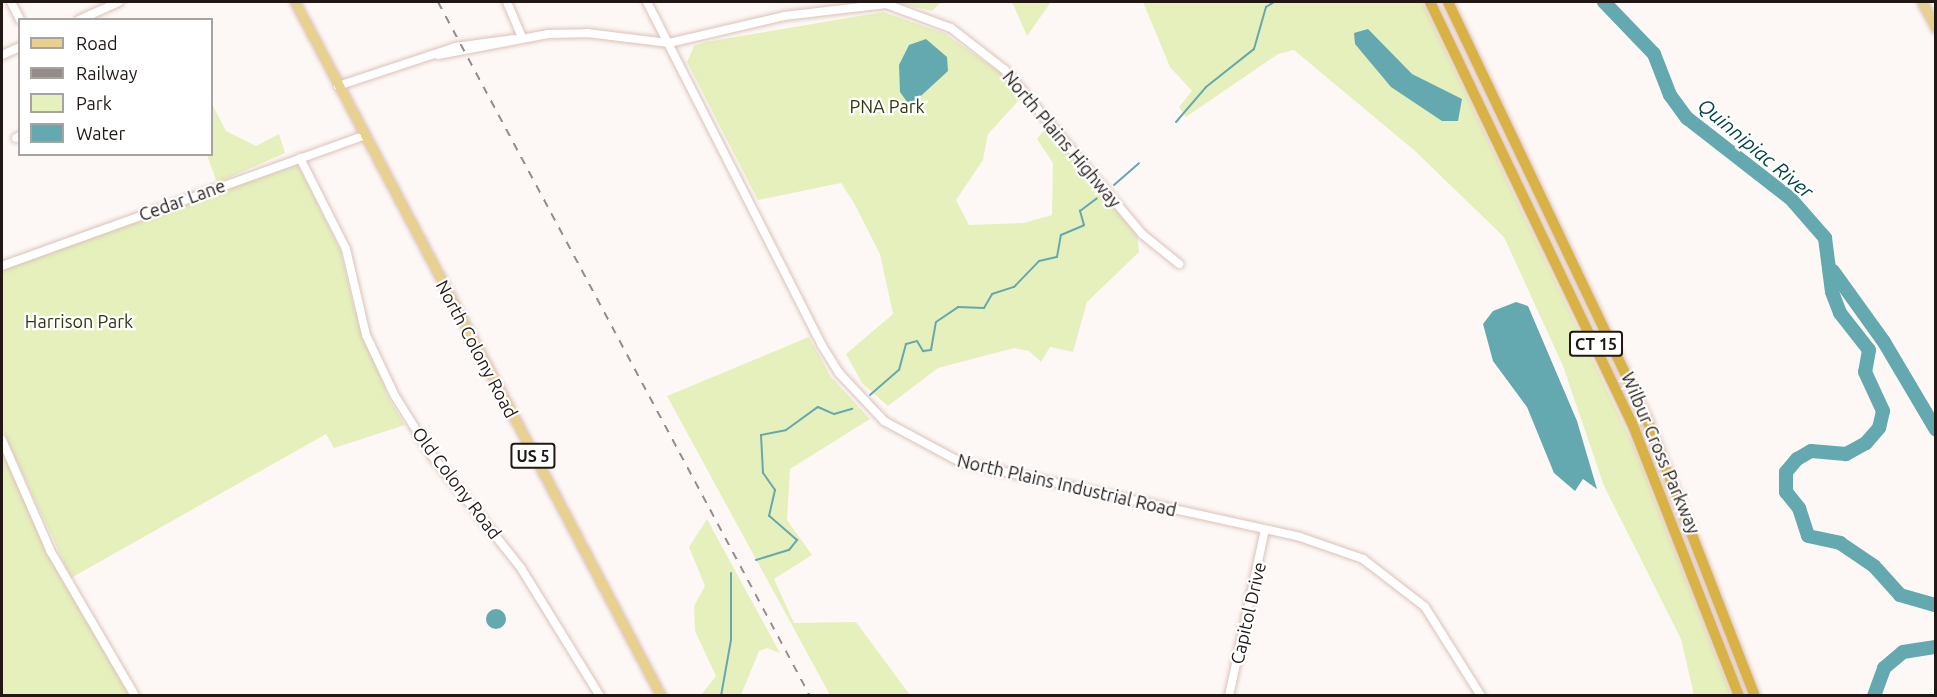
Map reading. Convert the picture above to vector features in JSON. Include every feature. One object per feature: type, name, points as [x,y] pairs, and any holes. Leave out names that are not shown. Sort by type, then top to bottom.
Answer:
[{"type":"highway","name":"Wilbur Cross Parkway","points":[[1430,2],[1632,423],[1739,696]]},
{"type":"highway","name":"Wilbur Cross Parkway","points":[[1448,2],[1646,417],[1755,696]]},
{"type":"main road","name":"North Colony Road","points":[[295,2],[660,696]]},
{"type":"main road","points":[[1922,2],[1935,28]]},
{"type":"street","points":[[11,2],[19,18]]},
{"type":"street","points":[[90,17],[99,5],[119,2]]},
{"type":"street","points":[[507,2],[518,38]]},
{"type":"street","name":"North Plains Industrial Road","points":[[647,2],[821,344],[853,390],[884,421],[960,462],[1334,546],[1385,573],[1440,626],[1481,696]]},
{"type":"street","name":"North Plains Highway","points":[[338,86],[438,55],[518,38],[587,33],[669,43],[784,16],[886,4],[951,28],[1005,70],[1142,234],[1179,264]]},
{"type":"street","points":[[2,55],[18,48]]},
{"type":"street","name":"Cedar Lane","points":[[2,266],[364,136]]},
{"type":"street","name":"Old Colony Road","points":[[300,158],[346,249],[366,335],[395,396],[433,457],[521,568],[600,696]]},
{"type":"street","points":[[2,440],[51,552],[135,696]]},
{"type":"street","name":"Capitol Drive","points":[[1229,696],[1265,530]]},
{"type":"green space","points":[[891,2],[941,2],[932,11]]},
{"type":"green space","points":[[1012,2],[1051,2],[1027,36]]},
{"type":"green space","points":[[1143,2],[1422,2],[1633,445],[1731,695],[1694,695],[1681,639],[1604,486],[1563,366],[1504,237],[1415,151],[1294,50],[1278,54],[1186,117],[1179,107],[1192,91],[1170,67]]},
{"type":"green space","name":"PNA Park","points":[[883,12],[944,33],[1001,73],[1021,98],[988,134],[983,160],[956,200],[969,225],[1024,223],[1052,215],[1053,163],[1037,139],[1046,128],[1137,235],[1139,252],[1087,302],[1073,352],[1050,347],[1041,362],[1029,351],[1014,348],[938,368],[888,406],[862,383],[846,354],[893,314],[880,254],[854,203],[841,183],[758,200],[687,62],[694,46],[706,42]]},
{"type":"green space","points":[[213,106],[226,131],[256,146],[279,134],[285,153],[217,183],[207,156],[213,156]]},
{"type":"green space","name":"Harrison Park","points":[[298,165],[341,252],[353,304],[389,399],[405,425],[334,448],[326,434],[71,578],[2,429],[2,266]]},
{"type":"green space","points":[[809,337],[831,377],[870,419],[790,469],[787,520],[812,555],[774,579],[794,623],[856,622],[910,695],[830,695],[667,396]]},
{"type":"green space","points":[[2,449],[52,560],[129,695],[2,695]]},
{"type":"green space","points":[[707,519],[780,653],[767,648],[759,651],[741,695],[701,695],[716,676],[695,631],[694,606],[705,586],[689,547]]},
{"type":"water","points":[[1368,29],[1412,74],[1462,99],[1458,121],[1442,121],[1391,87],[1355,44],[1354,33]]},
{"type":"water","points":[[926,39],[947,57],[948,71],[910,106],[900,92],[899,65],[909,45]]},
{"type":"water","points":[[1516,302],[1528,306],[1577,421],[1597,489],[1583,479],[1575,491],[1554,473],[1527,407],[1493,361],[1483,324],[1493,311]]},
{"type":"water","points":[[492,609],[500,609],[506,615],[506,623],[500,629],[492,629],[486,623],[486,615]]},
{"type":"waterway","points":[[1176,122],[1206,87],[1254,49],[1266,7],[1274,2]]},
{"type":"waterway","name":"Quinnipiac River","points":[[1604,2],[1654,54],[1670,95],[1687,118],[1791,199],[1825,238],[1832,292],[1840,313],[1869,350],[1865,372],[1883,411],[1879,428],[1866,443],[1846,454],[1811,451],[1797,459],[1786,472],[1786,492],[1799,508],[1808,536],[1840,543],[1874,566],[1900,595],[1936,605]]},
{"type":"waterway","points":[[1114,185],[1139,163]]},
{"type":"waterway","points":[[870,395],[899,370],[906,344],[917,341],[923,351],[931,350],[936,322],[958,307],[984,308],[992,294],[1014,287],[1039,261],[1057,257],[1061,235],[1084,225],[1080,211],[1097,198]]},
{"type":"waterway","points":[[1833,271],[1884,342],[1936,430]]},
{"type":"waterway","points":[[756,560],[789,550],[797,540],[769,516],[775,490],[763,473],[761,435],[786,430],[818,407],[834,414],[852,409]]},
{"type":"waterway","points":[[721,696],[731,640],[731,573]]},
{"type":"waterway","name":"Quinnipiac River","points":[[1874,696],[1884,668],[1903,652],[1936,647]]},
{"type":"railway","points":[[438,2],[810,696]]}]
